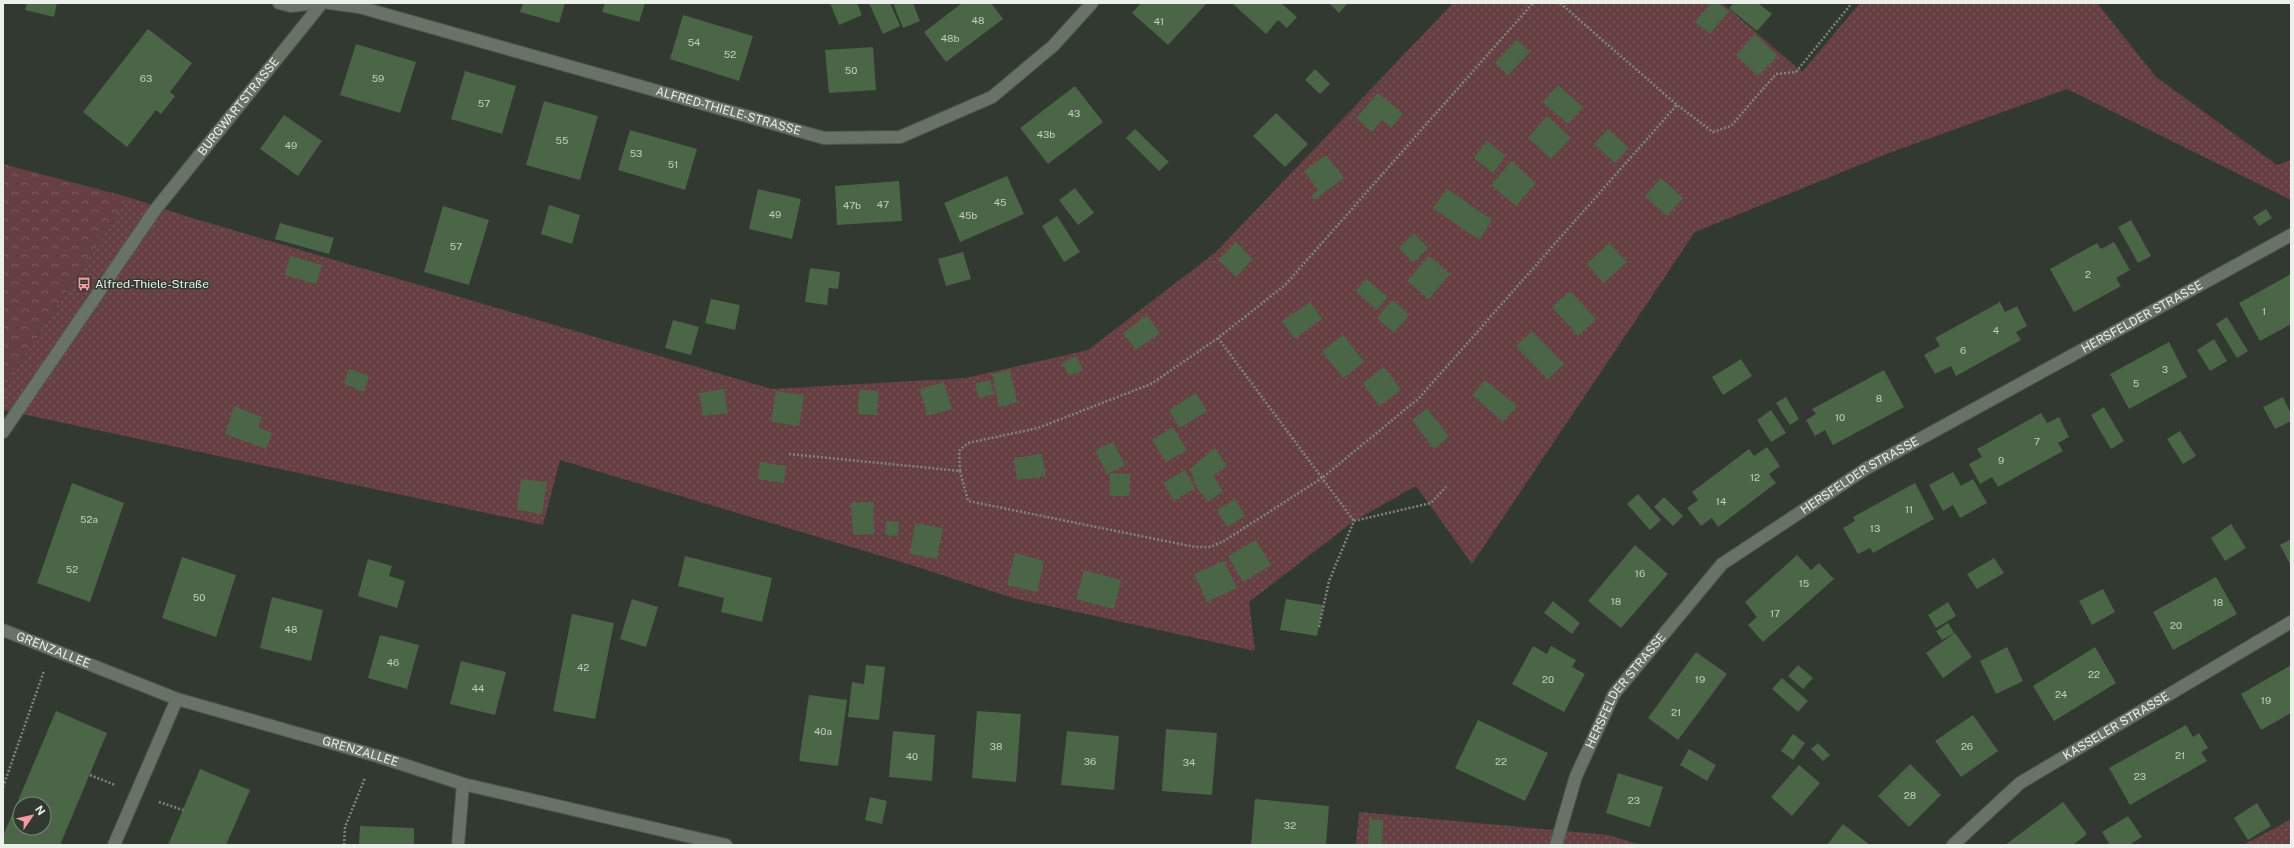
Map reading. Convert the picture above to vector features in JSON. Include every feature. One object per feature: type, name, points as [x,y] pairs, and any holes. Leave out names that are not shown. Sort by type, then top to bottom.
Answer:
[{"type":"street","points":[[279,3],[291,6],[316,3]]},
{"type":"street","name":"BURGWARTSTRASSE","points":[[3,432],[155,210],[322,3]]},
{"type":"street","name":"ALFRED-THIELE-STRASSE","points":[[329,3],[359,7],[824,138],[900,137],[992,97],[1053,46],[1092,3]]},
{"type":"street","name":"HERSFELDER STRASSE","points":[[1556,845],[1576,776],[1614,694],[1722,564],[1867,468],[2291,235]]},
{"type":"street","name":"KASSELER STRASSE","points":[[1953,845],[2020,783],[2291,622]]},
{"type":"street","name":"GRENZALLEE","points":[[3,630],[177,699],[377,756],[463,784],[726,845]]},
{"type":"street","points":[[114,845],[177,699]]},
{"type":"street","points":[[458,845],[463,784]]},
{"type":"path","points":[[1533,3],[1286,285],[1218,338],[1151,384],[1038,428],[968,443],[959,451],[960,471],[968,501],[1195,547],[1210,547],[1224,541],[1322,478],[1419,398],[1677,105]]},
{"type":"path","points":[[1560,3],[1677,105],[1712,132],[1731,126],[1776,74],[1796,72],[1852,3]]},
{"type":"path","points":[[1218,338],[1354,521]]},
{"type":"path","points":[[788,454],[960,471]]},
{"type":"path","points":[[1354,521],[1431,503],[1446,487]]},
{"type":"path","points":[[1319,627],[1329,581],[1354,521]]},
{"type":"path","points":[[3,787],[52,649]]},
{"type":"path","points":[[345,845],[345,827],[362,784],[377,756]]},
{"type":"green space","points":[[1453,3],[1722,3],[1802,72],[1860,3],[2097,3],[2156,77],[2277,165],[2291,160],[2291,200],[2067,89],[1889,153],[1695,232],[1472,564],[1416,486],[1354,521],[1249,602],[1255,651],[1013,598],[908,564],[560,460],[543,525],[3,410],[3,389],[128,197],[192,218],[772,389],[966,378],[1088,350],[1216,252]]},
{"type":"green space","points":[[3,164],[128,197],[3,389]]},
{"type":"green space","points":[[1359,812],[1608,835],[1641,845],[1356,845]]},
{"type":"green space","points":[[2291,819],[2291,845],[2243,845]]},
{"type":"building","points":[[27,3],[57,3],[54,17],[25,10]]},
{"type":"building","points":[[523,3],[565,3],[559,23],[520,12]]},
{"type":"building","points":[[605,3],[645,3],[639,22],[602,12]]},
{"type":"building","points":[[830,3],[857,3],[862,15],[839,25]]},
{"type":"building","points":[[869,3],[890,3],[900,26],[883,34]]},
{"type":"building","points":[[893,3],[913,3],[920,21],[903,28]]},
{"type":"building","points":[[962,3],[991,3],[1003,19],[946,62],[924,32]]},
{"type":"building","points":[[1141,3],[1207,3],[1168,45],[1132,13]]},
{"type":"building","points":[[1281,3],[1297,17],[1287,28],[1278,20],[1266,34],[1233,4]]},
{"type":"building","points":[[1329,3],[1348,3],[1339,13]]},
{"type":"building","points":[[1711,3],[1718,3],[1729,11],[1710,34],[1695,22]]},
{"type":"building","points":[[1734,3],[1758,3],[1772,14],[1757,31],[1729,8]]},
{"type":"building","points":[[683,15],[753,36],[739,81],[670,59]]},
{"type":"building","points":[[148,29],[192,63],[170,92],[175,96],[161,114],[156,110],[127,147],[83,112]]},
{"type":"building","points":[[1755,34],[1778,56],[1758,76],[1736,55]]},
{"type":"building","points":[[1517,40],[1530,52],[1508,75],[1495,63]]},
{"type":"building","points":[[356,44],[416,62],[400,113],[340,95]]},
{"type":"building","points":[[873,47],[876,90],[829,93],[825,50]]},
{"type":"building","points":[[1315,69],[1330,84],[1320,94],[1305,80]]},
{"type":"building","points":[[465,71],[516,86],[502,134],[451,119]]},
{"type":"building","points":[[1558,85],[1583,107],[1568,124],[1543,102]]},
{"type":"building","points":[[1075,86],[1103,122],[1048,164],[1020,128]]},
{"type":"building","points":[[1378,93],[1403,114],[1391,128],[1382,120],[1372,132],[1356,118]]},
{"type":"building","points":[[544,101],[598,116],[580,180],[526,165]]},
{"type":"building","points":[[1276,113],[1308,144],[1285,167],[1253,136]]},
{"type":"building","points":[[284,115],[322,141],[298,176],[260,149]]},
{"type":"building","points":[[1547,116],[1571,138],[1551,159],[1528,138]]},
{"type":"building","points":[[1135,129],[1169,162],[1159,171],[1126,138]]},
{"type":"building","points":[[1608,129],[1629,148],[1615,163],[1594,144]]},
{"type":"building","points":[[630,130],[697,149],[685,190],[618,170]]},
{"type":"building","points":[[1487,141],[1506,156],[1493,173],[1474,158]]},
{"type":"building","points":[[1326,155],[1344,178],[1314,200],[1311,196],[1318,190],[1304,171]]},
{"type":"building","points":[[1511,161],[1536,183],[1516,206],[1491,185]]},
{"type":"building","points":[[1007,176],[1024,214],[960,242],[944,203]]},
{"type":"building","points":[[1661,178],[1683,198],[1667,216],[1645,196]]},
{"type":"building","points":[[899,181],[902,221],[837,225],[835,186]]},
{"type":"building","points":[[1075,188],[1094,213],[1078,225],[1059,200]]},
{"type":"building","points":[[758,189],[801,199],[792,239],[749,229]]},
{"type":"building","points":[[1447,189],[1492,220],[1479,240],[1433,208]]},
{"type":"building","points":[[549,205],[580,215],[572,244],[541,234]]},
{"type":"building","points":[[443,206],[489,220],[469,285],[424,272]]},
{"type":"building","points":[[2266,209],[2272,218],[2259,226],[2253,217]]},
{"type":"building","points":[[1057,216],[1080,252],[1064,262],[1042,226]]},
{"type":"building","points":[[2131,220],[2151,256],[2138,263],[2118,227]]},
{"type":"building","points":[[280,223],[334,238],[329,254],[275,239]]},
{"type":"building","points":[[1414,233],[1428,248],[1413,263],[1399,248]]},
{"type":"building","points":[[1236,242],[1253,259],[1236,277],[1218,260]]},
{"type":"building","points":[[2114,242],[2130,270],[2116,278],[2121,286],[2074,312],[2050,269],[2097,243],[2101,249]]},
{"type":"building","points":[[1609,243],[1627,262],[1604,283],[1587,264]]},
{"type":"building","points":[[963,252],[971,279],[946,286],[938,259]]},
{"type":"building","points":[[290,256],[322,265],[316,284],[285,275]]},
{"type":"building","points":[[1429,256],[1450,274],[1429,299],[1407,281]]},
{"type":"building","points":[[810,268],[840,272],[838,289],[829,288],[827,305],[805,302]]},
{"type":"building","points":[[2291,274],[2291,324],[2260,341],[2239,303]]},
{"type":"building","points":[[1366,279],[1388,297],[1377,310],[1356,291]]},
{"type":"building","points":[[1570,291],[1596,319],[1578,336],[1552,307]]},
{"type":"building","points":[[711,299],[740,305],[735,330],[705,323]]},
{"type":"building","points":[[1393,300],[1409,315],[1394,333],[1377,318]]},
{"type":"building","points":[[1310,302],[1322,319],[1295,339],[1282,321]]},
{"type":"building","points":[[2000,302],[2005,312],[2017,306],[2027,326],[2016,332],[2021,340],[1956,376],[1951,366],[1935,374],[1924,355],[1940,346],[1935,338]]},
{"type":"building","points":[[1147,315],[1160,333],[1136,350],[1123,333]]},
{"type":"building","points":[[2227,317],[2248,351],[2237,358],[2216,324]]},
{"type":"building","points":[[673,320],[699,327],[691,355],[665,348]]},
{"type":"building","points":[[1532,331],[1564,364],[1548,379],[1516,346]]},
{"type":"building","points":[[1343,335],[1364,362],[1343,378],[1322,351]]},
{"type":"building","points":[[2214,339],[2227,361],[2210,371],[2197,350]]},
{"type":"building","points":[[2169,342],[2187,377],[2129,409],[2110,374]]},
{"type":"building","points":[[1076,356],[1083,370],[1069,376],[1062,363]]},
{"type":"building","points":[[1741,359],[1752,376],[1723,395],[1712,377]]},
{"type":"building","points":[[1384,367],[1401,390],[1379,406],[1363,383]]},
{"type":"building","points":[[349,369],[369,376],[364,392],[344,384]]},
{"type":"building","points":[[1010,370],[1017,402],[999,407],[992,374]]},
{"type":"building","points":[[1884,370],[1904,407],[1833,445],[1825,430],[1815,436],[1806,420],[1816,414],[1812,409]]},
{"type":"building","points":[[990,380],[994,394],[979,398],[975,384]]},
{"type":"building","points":[[1485,380],[1517,406],[1503,422],[1472,395]]},
{"type":"building","points":[[944,382],[952,409],[927,416],[920,389]]},
{"type":"building","points":[[724,389],[728,413],[703,416],[699,393]]},
{"type":"building","points":[[859,390],[878,391],[877,415],[858,414]]},
{"type":"building","points":[[776,391],[804,395],[799,426],[771,422]]},
{"type":"building","points":[[1196,393],[1207,411],[1180,428],[1169,410]]},
{"type":"building","points":[[1786,397],[1799,419],[1790,425],[1776,403]]},
{"type":"building","points":[[2283,397],[2291,414],[2291,421],[2275,429],[2263,407]]},
{"type":"building","points":[[234,406],[262,417],[258,427],[272,433],[266,449],[225,434]]},
{"type":"building","points":[[2104,407],[2124,441],[2111,449],[2091,415]]},
{"type":"building","points":[[1427,408],[1449,437],[1434,449],[1412,420]]},
{"type":"building","points":[[1771,410],[1786,433],[1771,442],[1757,420]]},
{"type":"building","points":[[2041,413],[2047,423],[2059,417],[2069,437],[2058,443],[2063,451],[1998,487],[1992,477],[1980,484],[1969,464],[1982,457],[1977,449]]},
{"type":"building","points":[[1173,427],[1187,450],[1166,462],[1152,440]]},
{"type":"building","points":[[2180,431],[2196,456],[2183,464],[2167,439]]},
{"type":"building","points":[[1113,442],[1125,465],[1107,474],[1095,450]]},
{"type":"building","points":[[1767,447],[1780,466],[1769,474],[1776,483],[1718,527],[1712,518],[1701,526],[1687,508],[1698,500],[1692,492],[1749,449],[1754,456]]},
{"type":"building","points":[[1215,448],[1227,466],[1213,476],[1223,491],[1208,502],[1197,488],[1190,469]]},
{"type":"building","points":[[1042,454],[1046,476],[1017,480],[1014,458]]},
{"type":"building","points":[[760,462],[786,466],[784,483],[758,479]]},
{"type":"building","points":[[1185,470],[1195,488],[1174,501],[1163,483]]},
{"type":"building","points":[[1953,472],[1961,486],[1973,479],[1987,503],[1960,518],[1953,505],[1943,511],[1929,485]]},
{"type":"building","points":[[1110,473],[1130,474],[1129,496],[1110,496]]},
{"type":"building","points":[[521,479],[547,482],[542,514],[517,510]]},
{"type":"building","points":[[72,483],[124,503],[90,602],[37,583]]},
{"type":"building","points":[[1915,483],[1934,519],[1873,553],[1870,548],[1858,554],[1843,528],[1855,521],[1853,517]]},
{"type":"building","points":[[1638,494],[1661,520],[1650,530],[1627,504]]},
{"type":"building","points":[[1664,497],[1683,516],[1673,526],[1654,507]]},
{"type":"building","points":[[1235,499],[1245,516],[1227,527],[1217,510]]},
{"type":"building","points":[[873,502],[874,534],[853,535],[851,503]]},
{"type":"building","points":[[886,521],[899,522],[898,536],[885,535]]},
{"type":"building","points":[[915,523],[943,528],[937,559],[910,554]]},
{"type":"building","points":[[2231,524],[2246,548],[2225,561],[2211,538]]},
{"type":"building","points":[[2291,539],[2291,566],[2280,545]]},
{"type":"building","points":[[1256,540],[1271,565],[1243,582],[1228,556]]},
{"type":"building","points":[[1635,545],[1668,574],[1621,628],[1588,601]]},
{"type":"building","points":[[1015,553],[1044,561],[1037,592],[1007,585]]},
{"type":"building","points":[[1797,555],[1811,570],[1819,563],[1834,579],[1763,642],[1748,625],[1757,617],[1745,602]]},
{"type":"building","points":[[685,556],[772,578],[762,622],[721,612],[724,598],[678,586]]},
{"type":"building","points":[[182,557],[236,575],[216,637],[162,618]]},
{"type":"building","points":[[1994,558],[2004,573],[1977,589],[1967,574]]},
{"type":"building","points":[[368,559],[392,566],[389,576],[405,581],[397,608],[358,596]]},
{"type":"building","points":[[1224,561],[1237,588],[1207,602],[1194,574]]},
{"type":"building","points":[[1084,570],[1121,580],[1114,609],[1076,599]]},
{"type":"building","points":[[2216,577],[2237,614],[2173,650],[2153,612]]},
{"type":"building","points":[[2103,589],[2115,612],[2092,625],[2079,601]]},
{"type":"building","points":[[272,597],[323,610],[311,661],[260,648]]},
{"type":"building","points":[[632,599],[658,607],[646,647],[620,639]]},
{"type":"building","points":[[1286,599],[1323,605],[1317,636],[1280,630]]},
{"type":"building","points":[[1553,601],[1580,623],[1572,634],[1544,613]]},
{"type":"building","points":[[1948,602],[1956,616],[1936,628],[1928,615]]},
{"type":"building","points":[[572,614],[614,623],[595,719],[553,711]]},
{"type":"building","points":[[1948,623],[1954,633],[1942,640],[1936,631]]},
{"type":"building","points":[[1955,633],[1972,657],[1943,678],[1926,653]]},
{"type":"building","points":[[380,635],[419,645],[407,689],[368,678]]},
{"type":"building","points":[[1533,646],[1547,654],[1551,646],[1576,660],[1572,667],[1585,674],[1564,712],[1512,684]]},
{"type":"building","points":[[2007,647],[2023,681],[1996,694],[1980,661]]},
{"type":"building","points":[[2095,647],[2116,683],[2054,721],[2033,686]]},
{"type":"building","points":[[1696,652],[1727,674],[1678,740],[1648,718]]},
{"type":"building","points":[[461,661],[506,672],[495,715],[450,704]]},
{"type":"building","points":[[866,665],[885,667],[879,720],[848,717],[852,682],[864,684]]},
{"type":"building","points":[[1798,665],[1813,678],[1803,689],[1788,676]]},
{"type":"building","points":[[2291,665],[2291,713],[2261,730],[2241,694]]},
{"type":"building","points":[[1782,678],[1808,701],[1798,712],[1772,689]]},
{"type":"building","points":[[809,695],[847,700],[838,766],[799,761]]},
{"type":"building","points":[[56,711],[107,733],[60,845],[3,845],[3,836],[12,815],[12,836],[52,836],[52,796],[20,796]]},
{"type":"building","points":[[977,711],[1021,714],[1016,782],[972,778]]},
{"type":"building","points":[[1973,715],[1998,751],[1961,777],[1935,741]]},
{"type":"building","points":[[1478,720],[1548,753],[1525,801],[1455,768]]},
{"type":"building","points":[[2186,725],[2193,737],[2199,733],[2208,748],[2201,752],[2207,761],[2130,805],[2109,768]]},
{"type":"building","points":[[1166,729],[1217,733],[1212,795],[1162,791]]},
{"type":"building","points":[[893,731],[935,735],[932,781],[889,777]]},
{"type":"building","points":[[1067,731],[1119,736],[1114,790],[1061,785]]},
{"type":"building","points":[[1793,734],[1805,743],[1793,760],[1781,751]]},
{"type":"building","points":[[1818,743],[1830,755],[1823,761],[1811,749]]},
{"type":"building","points":[[1689,749],[1716,765],[1707,781],[1680,765]]},
{"type":"building","points":[[1910,764],[1941,795],[1909,827],[1878,796]]},
{"type":"building","points":[[1799,765],[1820,783],[1792,816],[1771,797]]},
{"type":"building","points":[[200,769],[250,790],[226,845],[168,845]]},
{"type":"building","points":[[1618,773],[1663,787],[1650,827],[1606,813]]},
{"type":"building","points":[[870,797],[887,801],[882,824],[865,820]]},
{"type":"building","points":[[1255,799],[1329,806],[1326,845],[1251,845]]},
{"type":"building","points":[[2063,802],[2087,834],[2073,845],[2005,845]]},
{"type":"building","points":[[2257,803],[2271,826],[2248,840],[2234,818]]},
{"type":"building","points":[[2128,816],[2142,837],[2129,845],[2110,845],[2102,832]]},
{"type":"building","points":[[1369,819],[1383,820],[1382,845],[1368,844]]},
{"type":"building","points":[[1843,824],[1870,845],[1827,845]]},
{"type":"building","points":[[360,826],[414,828],[414,845],[359,845]]},
{"type":"place","name":"Alfred-Thiele-Straße","points":[[84,284]]}]
